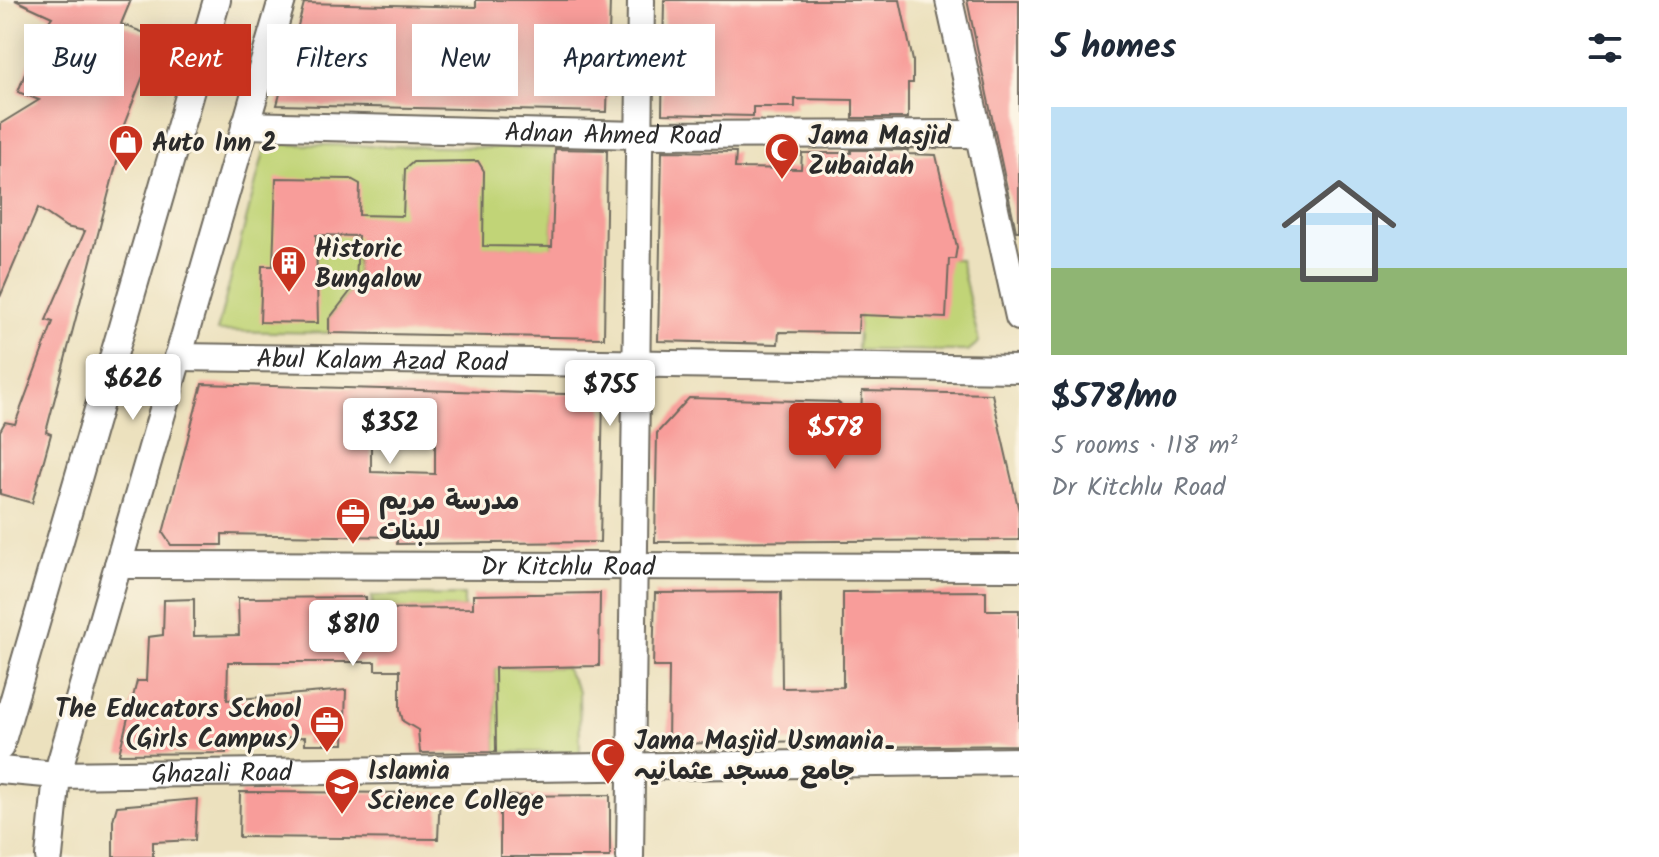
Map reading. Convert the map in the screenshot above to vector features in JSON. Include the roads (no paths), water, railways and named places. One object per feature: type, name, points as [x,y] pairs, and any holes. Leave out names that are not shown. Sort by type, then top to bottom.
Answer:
[{"type":"street","points":[[0,747],[217,0]]},
{"type":"street","points":[[49,857],[57,775],[282,0]]},
{"type":"street","points":[[630,857],[641,0]]},
{"type":"street","points":[[949,0],[1019,317]]},
{"type":"street","name":"Adnan Ahmed Road","points":[[245,125],[639,135],[979,134]]},
{"type":"street","name":"Abul Kalam Azad Road","points":[[178,357],[1019,369]]},
{"type":"street","name":"Dr Kitchlu Road","points":[[118,565],[1019,567]]},
{"type":"street","name":"Ghazali Road","points":[[0,770],[57,775],[1019,761]]},
{"type":"place","name":"Auto Inn 2","points":[[126,173]]},
{"type":"place","name":"Jama Masjid Zubaidah","points":[[782,181]]},
{"type":"place","name":"Historic Bungalow","points":[[289,294]]},
{"type":"place","name":"مدرسة مريم للبنات","points":[[353,546]]},
{"type":"place","name":"The Educators School (Girls Campus)","points":[[327,754]]},
{"type":"place","name":"Jama Masjid Usmania۔ جامع مسجد عثمانیہ","points":[[608,786]]},
{"type":"place","name":"Islamia Science College","points":[[342,816]]}]
